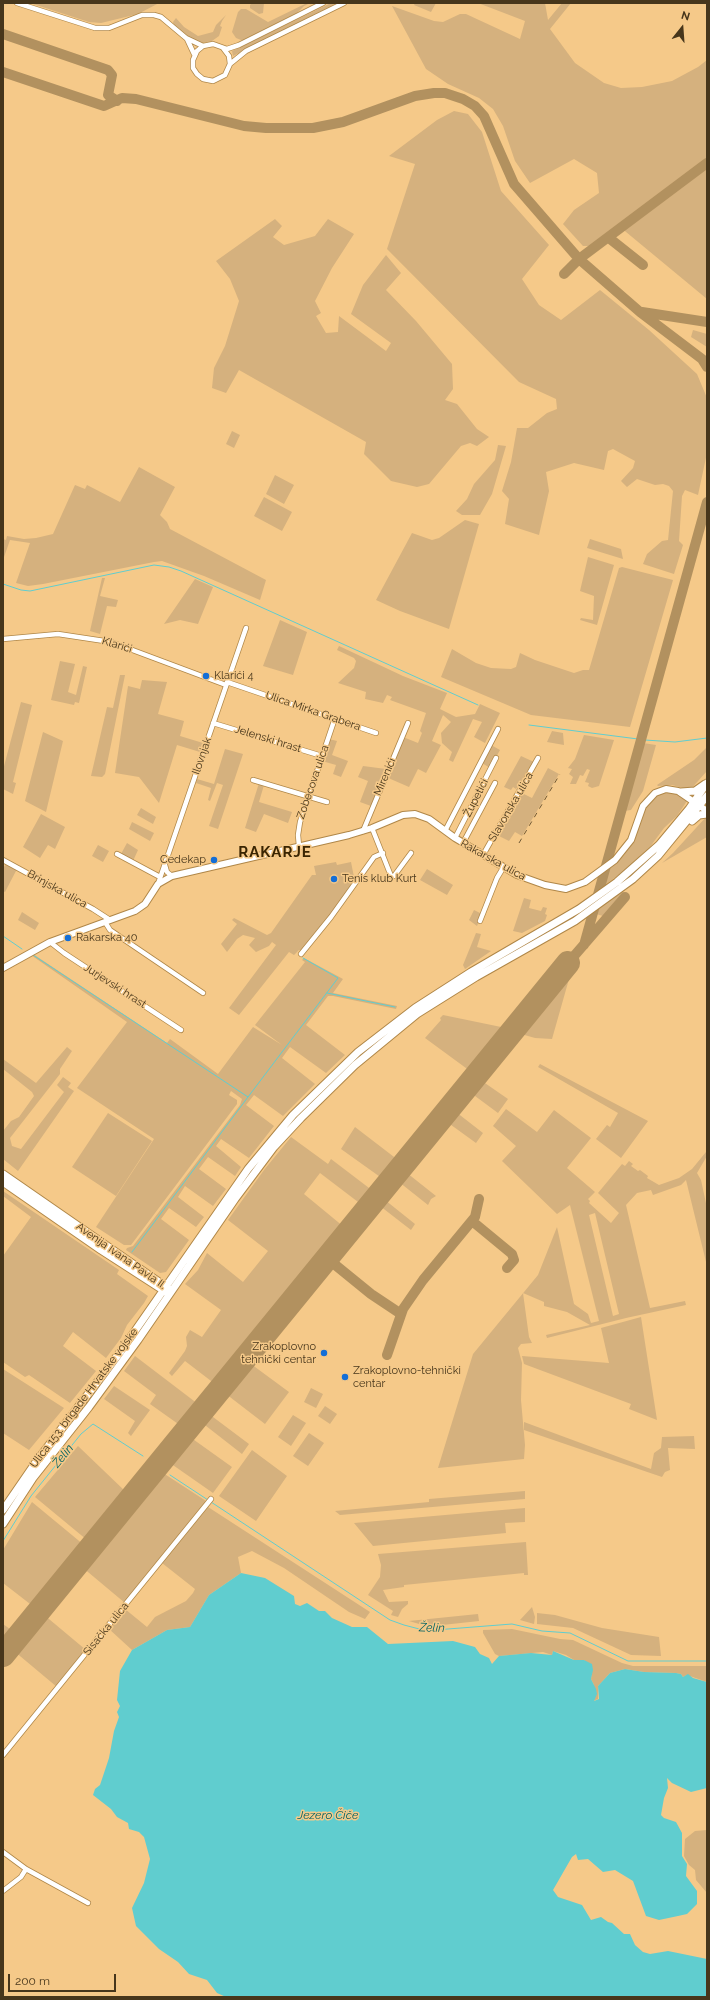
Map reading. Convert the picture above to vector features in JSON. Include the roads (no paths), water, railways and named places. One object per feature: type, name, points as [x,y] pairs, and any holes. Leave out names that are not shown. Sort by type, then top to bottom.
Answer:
[{"type":"main road","points":[[681,792],[695,790],[707,783]]},
{"type":"main road","points":[[668,845],[697,804],[707,783]]},
{"type":"main road","name":"Rakarska ulica","points":[[3,968],[50,942],[140,908],[158,884],[172,876],[363,831],[396,817],[409,814],[429,819],[483,856],[521,877],[557,888],[566,889],[577,887],[604,869],[625,849],[634,832],[643,806],[650,796],[662,790],[671,789],[681,792]]},
{"type":"main road","points":[[681,792],[707,811]]},
{"type":"main road","points":[[166,1290],[180,1266],[248,1169],[293,1115],[335,1073],[391,1025],[441,990],[597,898],[648,857],[697,804],[707,796]]},
{"type":"main road","points":[[166,1290],[274,1147],[306,1112],[355,1065],[386,1038],[444,996],[575,921],[603,902],[633,879],[697,816],[707,814]]},
{"type":"main road","name":"Avenija Ivana Pavla II.","points":[[3,1174],[151,1276],[166,1290]]},
{"type":"main road","name":"Avenija Ivana Pavla II.","points":[[3,1182],[139,1274],[166,1290]]},
{"type":"main road","points":[[151,1276],[164,1279],[180,1266]]},
{"type":"main road","points":[[139,1274],[154,1288],[156,1296],[153,1305]]},
{"type":"main road","name":"Ulica 153. brigade Hrvatske vojske","points":[[3,1510],[32,1468],[87,1398],[153,1305],[166,1290]]},
{"type":"main road","name":"Ulica 153. brigade Hrvatske vojske","points":[[3,1524],[33,1478],[89,1407],[166,1290]]},
{"type":"street","points":[[18,3],[95,28],[109,28],[142,15],[154,15],[161,17],[186,38],[203,46]]},
{"type":"street","points":[[223,48],[229,56],[230,64],[228,72],[222,78],[213,81],[208,81],[199,77],[194,71],[192,64],[194,54],[203,46],[213,44],[223,48],[228,48],[244,43],[324,3]]},
{"type":"street","points":[[230,64],[246,51],[344,3]]},
{"type":"street","points":[[186,38],[194,54]]},
{"type":"street","name":"Ilovnjak","points":[[158,884],[246,628]]},
{"type":"street","name":"Klarići","points":[[3,639],[58,634],[111,642],[227,684]]},
{"type":"street","name":"Ulica Mirka Grabera","points":[[227,684],[376,732]]},
{"type":"street","name":"Zobecova ulica","points":[[299,846],[299,826],[335,718]]},
{"type":"street","name":"Jelenski hrast","points":[[213,723],[322,756]]},
{"type":"street","name":"Mirenići","points":[[363,831],[408,724]]},
{"type":"street","points":[[445,831],[498,729]]},
{"type":"street","name":"Župetići","points":[[455,838],[496,758]]},
{"type":"street","name":"Slavonska ulica","points":[[483,856],[538,758]]},
{"type":"street","points":[[253,780],[327,802]]},
{"type":"street","points":[[463,843],[494,783]]},
{"type":"street","points":[[372,828],[393,876],[411,853]]},
{"type":"street","points":[[301,954],[331,917],[374,857],[383,853]]},
{"type":"street","points":[[117,854],[160,877]]},
{"type":"street","name":"Brinjska ulica","points":[[3,860],[93,909],[108,921],[110,930],[203,993]]},
{"type":"street","points":[[165,865],[167,872],[172,876]]},
{"type":"street","points":[[480,921],[497,878],[503,868]]},
{"type":"street","name":"Jurjevski hrast","points":[[50,942],[181,1030]]},
{"type":"street","name":"Sisačka ulica","points":[[3,1755],[210,1501]]},
{"type":"street","points":[[3,1852],[26,1869],[88,1903]]},
{"type":"street","points":[[3,1891],[21,1877],[26,1869]]},
{"type":"water","name":"Jezero Čiče","points":[[241,1573],[265,1578],[294,1596],[295,1604],[300,1606],[307,1603],[319,1611],[325,1611],[332,1618],[352,1627],[367,1627],[388,1644],[453,1641],[475,1647],[480,1654],[489,1658],[492,1664],[499,1656],[531,1653],[552,1655],[553,1651],[574,1660],[584,1660],[592,1664],[593,1670],[591,1679],[597,1694],[594,1701],[599,1699],[598,1686],[610,1673],[625,1669],[644,1672],[676,1673],[681,1674],[683,1677],[688,1674],[693,1678],[707,1682],[707,1788],[691,1792],[672,1783],[667,1778],[668,1788],[664,1798],[661,1815],[664,1818],[676,1822],[682,1833],[682,1856],[687,1864],[686,1876],[697,1891],[697,1904],[687,1914],[659,1920],[646,1916],[633,1881],[615,1870],[603,1872],[588,1859],[578,1860],[576,1854],[572,1857],[553,1890],[558,1897],[582,1905],[591,1920],[601,1917],[612,1923],[624,1934],[630,1934],[635,1945],[643,1952],[650,1954],[668,1951],[707,1959],[707,1997],[226,1997],[217,1993],[207,1980],[189,1974],[178,1962],[159,1949],[136,1926],[132,1908],[144,1883],[150,1859],[144,1837],[139,1832],[129,1829],[128,1823],[117,1817],[111,1809],[93,1795],[95,1789],[100,1785],[109,1758],[114,1731],[119,1717],[117,1712],[120,1706],[117,1700],[120,1671],[132,1650],[167,1630],[190,1627],[209,1595]]},
{"type":"waterway","points":[[3,584],[21,590],[30,591],[154,565],[169,567],[181,571],[478,705]]},
{"type":"waterway","points":[[529,725],[638,739]]},
{"type":"waterway","points":[[645,740],[675,742],[707,738]]},
{"type":"waterway","points":[[3,936],[22,949]]},
{"type":"waterway","points":[[33,955],[248,1097],[338,978],[303,958]]},
{"type":"waterway","points":[[327,993],[395,1007]]},
{"type":"waterway","points":[[132,1252],[248,1097]]},
{"type":"waterway","name":"Želin","points":[[3,1541],[31,1496],[81,1434],[93,1424],[143,1456]]},
{"type":"waterway","name":"Želin","points":[[170,1475],[208,1500]]},
{"type":"waterway","name":"Želin","points":[[211,1502],[390,1620],[404,1625],[423,1630],[435,1630],[512,1624],[542,1631],[570,1633],[628,1661],[707,1661]]},
{"type":"railway","points":[[519,843],[560,774]]},
{"type":"place","name":"Klarići 4","points":[[206,676]]},
{"type":"place","name":"Cedekap","points":[[214,860]]},
{"type":"place","name":"Tenis klub Kurt","points":[[334,879]]},
{"type":"place","name":"Rakarska 40","points":[[68,938]]},
{"type":"place","name":"Zrakoplovno tehnički centar","points":[[324,1353]]},
{"type":"place","name":"Zrakoplovno-tehnički centar","points":[[345,1377]]},
{"type":"district","name":"RAKARJE","points":[[275,852]]}]
